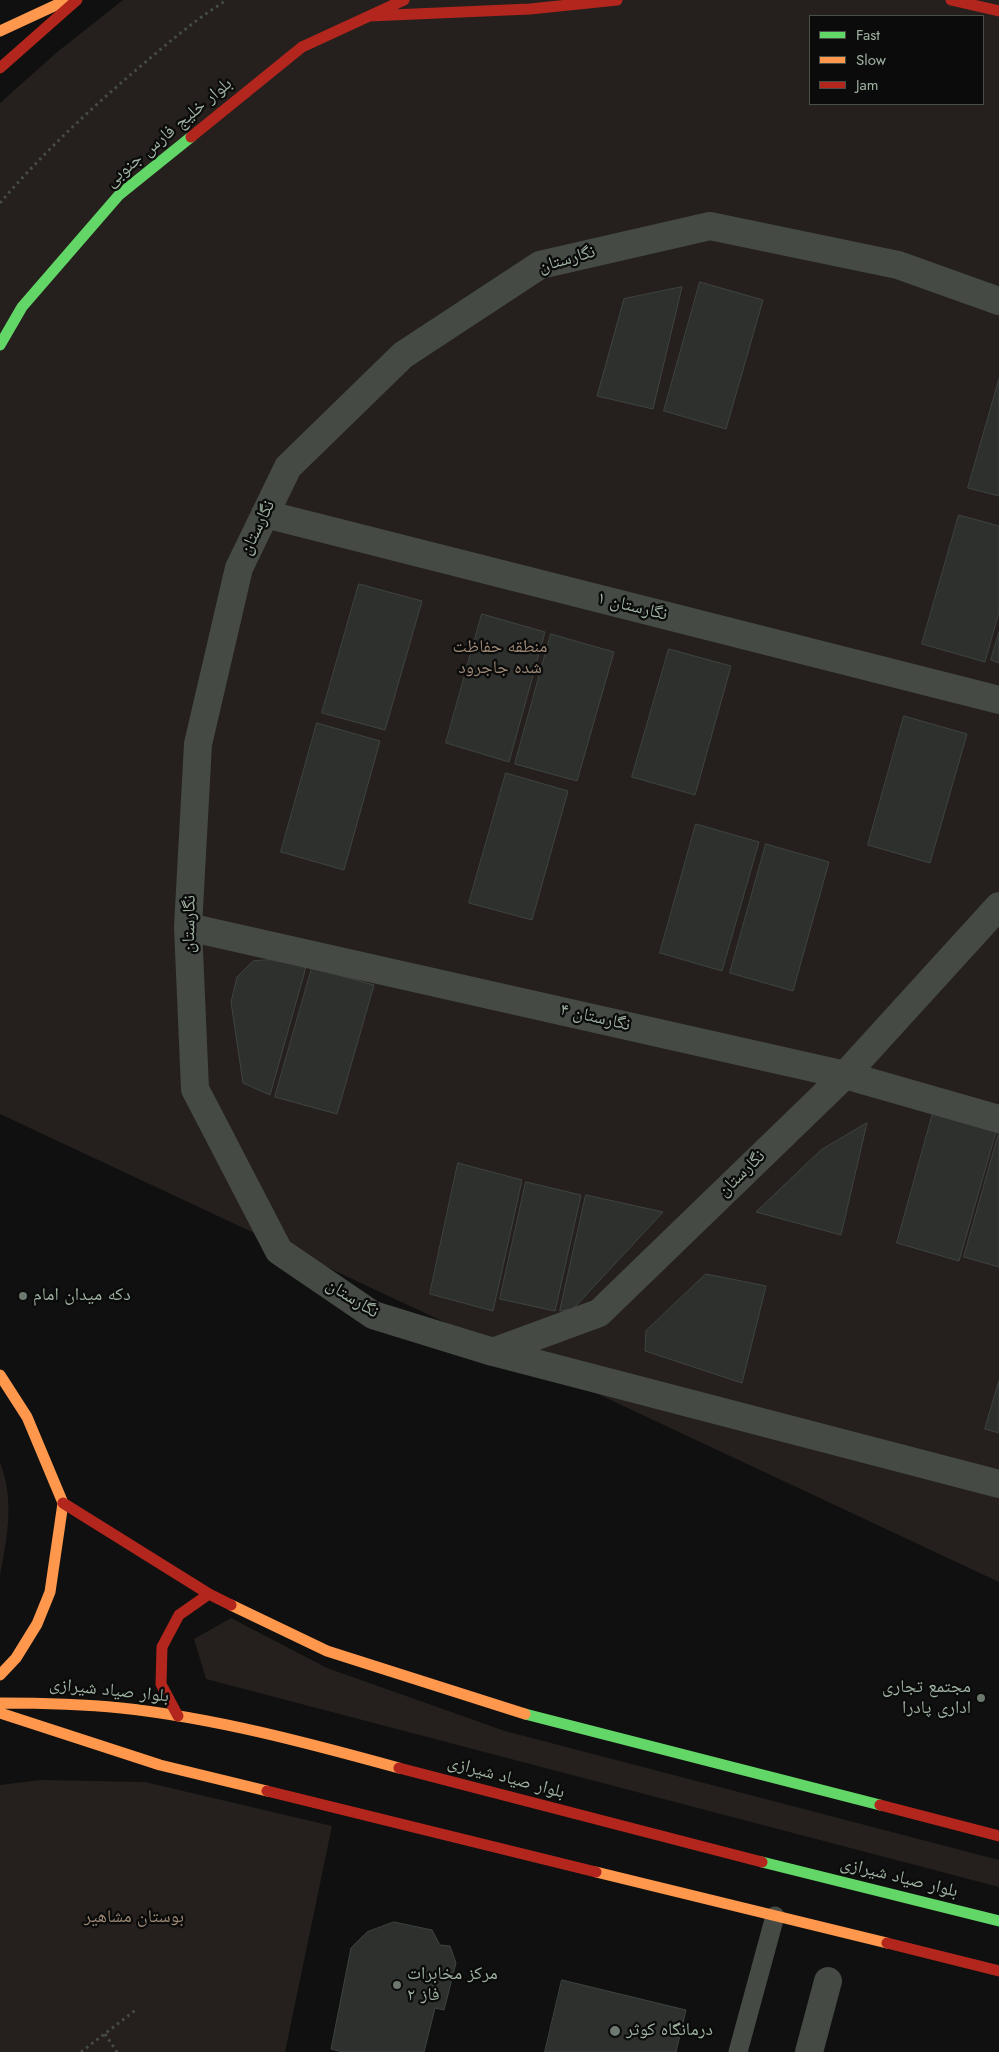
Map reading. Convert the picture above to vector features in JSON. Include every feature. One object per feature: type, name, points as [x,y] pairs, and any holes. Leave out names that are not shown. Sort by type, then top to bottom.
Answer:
[{"type":"main road","points":[[0,31],[68,0]]},
{"type":"main road","points":[[0,68],[77,0]]},
{"type":"main road","name":"بلوار خلیج فارس جنوبی","points":[[0,344],[22,307],[119,195],[302,46],[404,0]]},
{"type":"main road","points":[[369,16],[530,9],[617,0]]},
{"type":"main road","points":[[951,0],[999,11]]},
{"type":"main road","points":[[0,1375],[27,1417],[63,1503],[50,1592],[37,1624],[16,1658],[0,1675]]},
{"type":"main road","points":[[63,1503],[209,1594],[327,1652],[502,1708],[999,1836]]},
{"type":"main road","points":[[178,1716],[161,1684],[162,1647],[179,1614],[209,1594]]},
{"type":"main road","name":"بلوار صیاد شیرازی","points":[[0,1703],[48,1702],[116,1706],[178,1716],[300,1741],[490,1793],[999,1921]]},
{"type":"main road","points":[[0,1713],[160,1765],[999,1971]]},
{"type":"street","name":"نگارستان","points":[[999,301],[898,265],[710,226],[540,265],[403,356],[288,466],[239,568],[198,744],[188,927],[195,1089],[279,1251],[373,1315],[493,1352],[599,1313],[845,1075],[999,906]]},
{"type":"street","name":"نگارستان ۱","points":[[265,514],[999,700]]},
{"type":"street","name":"نگارستان ۴","points":[[188,927],[845,1075],[999,1119]]},
{"type":"street","points":[[493,1352],[999,1484]]},
{"type":"street","points":[[809,2052],[828,1980]]},
{"type":"lane","points":[[738,2052],[775,1916]]},
{"type":"path","points":[[0,203],[23,176],[106,96],[196,19],[227,0]]},
{"type":"path","points":[[81,2052],[137,2009]]},
{"type":"path","points":[[105,2034],[117,2052]]},
{"type":"green space","name":"منطقه حفاظت شده جاجرود","points":[[123,0],[999,0],[999,1582],[0,1114],[0,103],[56,53]]},
{"type":"green space","points":[[0,1463],[7,1490],[8,1519],[0,1576]]},
{"type":"green space","points":[[231,1618],[327,1668],[505,1731],[999,1860],[999,1887],[206,1679],[194,1639]]},
{"type":"green space","name":"بوستان مشاهیر","points":[[40,1780],[145,1782],[332,1826],[285,2052],[0,2052],[0,1785]]},
{"type":"building","points":[[700,282],[763,300],[726,429],[664,411]]},
{"type":"building","points":[[682,287],[653,409],[597,396],[624,299]]},
{"type":"building","points":[[999,379],[999,496],[968,488]]},
{"type":"building","points":[[959,515],[999,526],[999,612],[985,662],[922,644]]},
{"type":"building","points":[[359,584],[422,601],[385,730],[322,713]]},
{"type":"building","points":[[482,614],[545,632],[509,762],[446,743]]},
{"type":"building","points":[[999,632],[999,663],[991,660]]},
{"type":"building","points":[[551,634],[614,652],[577,781],[515,764]]},
{"type":"building","points":[[669,649],[731,666],[695,795],[632,777]]},
{"type":"building","points":[[904,716],[967,734],[930,863],[868,845]]},
{"type":"building","points":[[317,723],[380,741],[344,870],[281,852]]},
{"type":"building","points":[[506,773],[568,791],[532,920],[469,903]]},
{"type":"building","points":[[696,824],[759,842],[722,971],[660,953]]},
{"type":"building","points":[[766,844],[829,862],[793,991],[730,973]]},
{"type":"building","points":[[282,959],[306,967],[270,1095],[243,1083],[231,1002],[237,977],[253,961]]},
{"type":"building","points":[[312,968],[374,985],[337,1114],[275,1097]]},
{"type":"building","points":[[933,1113],[996,1132],[959,1261],[897,1243]]},
{"type":"building","points":[[867,1123],[841,1235],[756,1212],[821,1150]]},
{"type":"building","points":[[999,1132],[999,1267],[964,1257]]},
{"type":"building","points":[[458,1163],[522,1180],[493,1311],[430,1294]]},
{"type":"building","points":[[526,1182],[581,1195],[555,1311],[500,1299]]},
{"type":"building","points":[[586,1195],[663,1212],[573,1309],[560,1311]]},
{"type":"building","points":[[706,1274],[766,1286],[742,1383],[645,1351],[646,1331]]},
{"type":"building","points":[[999,1381],[999,1433],[985,1429]]},
{"type":"building","name":"مرکز مخابرات فاز ۲","points":[[394,1922],[432,1930],[440,1945],[450,1946],[456,1963],[444,2010],[435,2008],[424,2052],[342,2052],[331,2049],[351,1948],[367,1932]]},
{"type":"building","name":"درمانگاه کوثر","points":[[562,1980],[686,2010],[676,2052],[545,2052]]},
{"type":"traffic: fast","points":[[0,345],[22,307],[119,195],[191,137]]},
{"type":"traffic: fast","points":[[525,1714],[880,1805]]},
{"type":"traffic: fast","points":[[762,1862],[999,1921]]},
{"type":"traffic: slow","points":[[0,31],[67,0]]},
{"type":"traffic: slow","points":[[0,1375],[27,1417],[63,1503],[50,1592],[37,1624],[16,1658],[0,1675]]},
{"type":"traffic: slow","points":[[231,1605],[327,1651],[525,1714]]},
{"type":"traffic: slow","points":[[0,1703],[61,1704],[156,1712],[296,1741],[399,1768]]},
{"type":"traffic: slow","points":[[0,1713],[160,1765],[267,1791]]},
{"type":"traffic: slow","points":[[596,1872],[887,1943]]},
{"type":"traffic: jam","points":[[0,68],[77,0]]},
{"type":"traffic: jam","points":[[191,137],[302,47],[404,0]]},
{"type":"traffic: jam","points":[[369,16],[530,9],[617,0]]},
{"type":"traffic: jam","points":[[951,0],[999,11]]},
{"type":"traffic: jam","points":[[63,1503],[209,1594],[231,1605]]},
{"type":"traffic: jam","points":[[178,1716],[161,1684],[162,1647],[179,1615],[209,1594]]},
{"type":"traffic: jam","points":[[399,1768],[762,1862]]},
{"type":"traffic: jam","points":[[267,1791],[596,1872]]},
{"type":"traffic: jam","points":[[880,1805],[999,1836]]},
{"type":"traffic: jam","points":[[887,1943],[999,1971]]},
{"type":"place","name":"دکه میدان امام","points":[[23,1296]]},
{"type":"place","name":"مجتمع تجاری اداری پادرا","points":[[981,1698]]},
{"type":"place","name":"مرکز مخابرات فاز ۲","points":[[397,1985]]},
{"type":"place","name":"درمانگاه کوثر","points":[[615,2031]]}]
